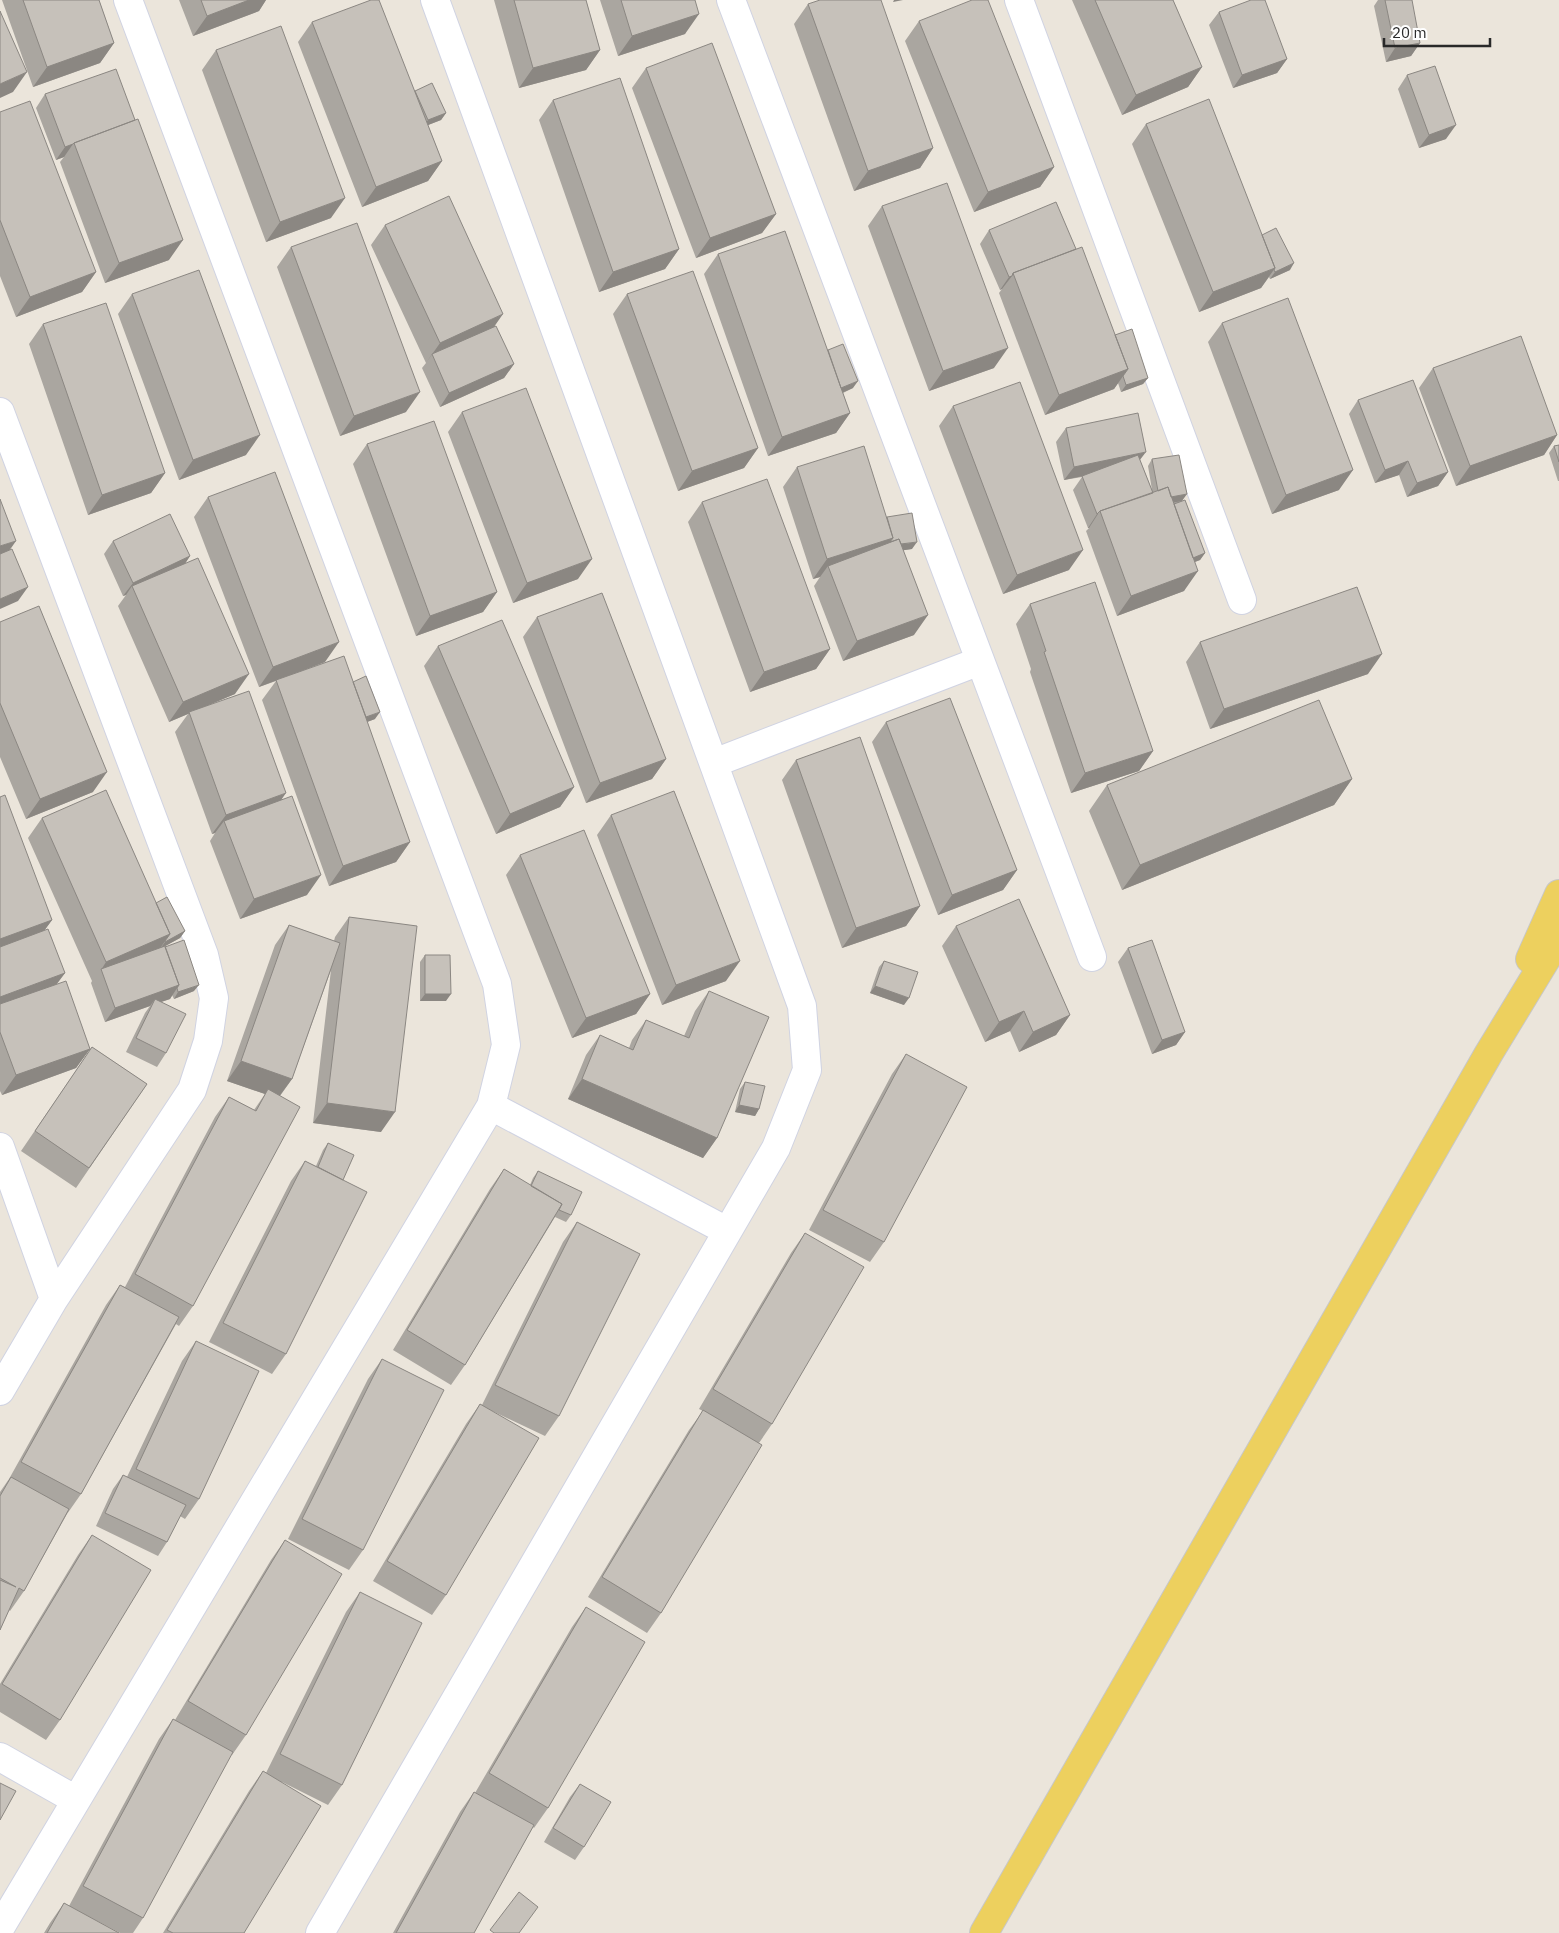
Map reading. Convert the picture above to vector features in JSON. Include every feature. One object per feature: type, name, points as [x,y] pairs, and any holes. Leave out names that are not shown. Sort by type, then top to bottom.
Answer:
[{"type":"main road","points":[[1488,1053],[1559,894]]},
{"type":"main road","points":[[984,1933],[1488,1053],[1559,938]]},
{"type":"street","points":[[0,1928],[491,1106],[506,1045],[497,984],[128,0]]},
{"type":"street","points":[[320,1933],[776,1148],[806,1070],[802,1006],[435,0]]},
{"type":"street","points":[[731,0],[1092,956]]},
{"type":"street","points":[[1020,0],[1242,600]]},
{"type":"street","points":[[0,412],[204,955],[214,998],[208,1041],[192,1090],[54,1299],[0,1391]]},
{"type":"street","points":[[714,763],[980,661]]},
{"type":"street","points":[[491,1106],[727,1230]]},
{"type":"street","points":[[0,1147],[54,1299]]},
{"type":"street","points":[[0,1756],[76,1800]]},
{"type":"building","points":[[23,0],[99,0],[114,43],[47,67]]},
{"type":"building","points":[[201,0],[249,0],[207,16]]},
{"type":"building","points":[[371,0],[379,0],[442,161],[376,187],[312,22]]},
{"type":"building","points":[[514,0],[586,0],[600,50],[533,68]]},
{"type":"building","points":[[621,0],[695,0],[699,14],[632,36]]},
{"type":"building","points":[[820,0],[881,0],[933,148],[868,171],[808,4]]},
{"type":"building","points":[[972,0],[988,0],[1054,167],[988,192],[919,21]]},
{"type":"building","points":[[1095,0],[1173,0],[1202,67],[1136,95]]},
{"type":"building","points":[[1251,0],[1265,0],[1287,59],[1242,75],[1219,12]]},
{"type":"building","points":[[1385,0],[1412,0],[1420,43],[1395,48]]},
{"type":"building","points":[[0,11],[27,72],[0,84]]},
{"type":"building","points":[[281,26],[345,198],[280,222],[216,50]]},
{"type":"building","points":[[712,43],[776,214],[710,238],[646,68]]},
{"type":"building","points":[[1435,66],[1456,125],[1429,135],[1407,75]]},
{"type":"building","points":[[116,69],[135,120],[65,147],[45,94]]},
{"type":"building","points":[[620,78],[679,249],[613,272],[553,100]]},
{"type":"building","points":[[432,83],[446,113],[428,120],[415,91]]},
{"type":"building","points":[[1209,99],[1275,268],[1213,292],[1146,124]]},
{"type":"building","points":[[30,101],[96,272],[30,297],[0,220],[0,112]]},
{"type":"building","points":[[138,119],[183,240],[119,263],[74,143]]},
{"type":"building","points":[[947,183],[1008,348],[943,371],[882,206]]},
{"type":"building","points":[[449,196],[503,314],[440,343],[385,225]]},
{"type":"building","points":[[1056,202],[1076,249],[1013,273],[1009,277],[989,230]]},
{"type":"building","points":[[357,223],[420,392],[354,416],[291,247]]},
{"type":"building","points":[[1276,228],[1294,263],[1275,272],[1262,235]]},
{"type":"building","points":[[785,231],[850,413],[782,437],[718,254]]},
{"type":"building","points":[[1082,247],[1128,369],[1059,395],[1013,273]]},
{"type":"building","points":[[199,270],[260,435],[193,460],[132,294]]},
{"type":"building","points":[[693,271],[758,448],[692,471],[627,294]]},
{"type":"building","points":[[1288,298],[1353,470],[1286,495],[1222,323]]},
{"type":"building","points":[[106,303],[165,473],[102,495],[43,324]]},
{"type":"building","points":[[496,326],[514,364],[449,393],[432,354]]},
{"type":"building","points":[[1132,329],[1148,378],[1126,385],[1123,376],[1128,369],[1115,335]]},
{"type":"building","points":[[1521,336],[1557,435],[1470,466],[1433,368]]},
{"type":"building","points":[[843,344],[858,381],[841,388],[828,350]]},
{"type":"building","points":[[1413,380],[1448,472],[1417,483],[1408,461],[1385,470],[1358,400]]},
{"type":"building","points":[[1020,382],[1083,550],[1017,575],[953,406]]},
{"type":"building","points":[[526,388],[592,559],[527,583],[462,412]]},
{"type":"building","points":[[1138,413],[1146,452],[1074,467],[1066,428]]},
{"type":"building","points":[[434,421],[497,592],[430,616],[367,444]]},
{"type":"building","points":[[1559,445],[1559,462],[1554,446]]},
{"type":"building","points":[[864,446],[893,538],[827,559],[797,467]]},
{"type":"building","points":[[1138,455],[1153,493],[1100,511],[1097,514],[1082,476]]},
{"type":"building","points":[[1179,455],[1187,494],[1171,497],[1168,487],[1158,491],[1152,459]]},
{"type":"building","points":[[275,472],[339,642],[273,667],[208,497]]},
{"type":"building","points":[[767,479],[830,649],[764,672],[702,502]]},
{"type":"building","points":[[1168,487],[1198,571],[1131,596],[1100,511]]},
{"type":"building","points":[[0,499],[16,541],[0,546]]},
{"type":"building","points":[[1185,500],[1205,553],[1193,558],[1174,504]]},
{"type":"building","points":[[912,513],[917,542],[901,544],[899,539],[890,542],[893,538],[887,517]]},
{"type":"building","points":[[170,514],[190,556],[133,583],[113,541]]},
{"type":"building","points":[[899,539],[928,615],[857,641],[828,566]]},
{"type":"building","points":[[12,549],[28,587],[0,599],[0,554]]},
{"type":"building","points":[[198,558],[249,674],[183,702],[132,586]]},
{"type":"building","points":[[1095,582],[1153,751],[1085,773],[1044,652],[1046,651],[1030,604]]},
{"type":"building","points":[[1357,587],[1382,654],[1224,709],[1200,642]]},
{"type":"building","points":[[602,593],[666,759],[600,783],[537,617]]},
{"type":"building","points":[[39,606],[107,772],[40,799],[0,703],[0,622]]},
{"type":"building","points":[[502,620],[574,787],[510,814],[438,646]]},
{"type":"building","points":[[344,656],[410,842],[343,866],[276,680]]},
{"type":"building","points":[[366,676],[380,712],[366,717],[353,682]]},
{"type":"building","points":[[249,691],[286,793],[226,815],[189,712]]},
{"type":"building","points":[[950,698],[1017,870],[952,895],[886,722]]},
{"type":"building","points":[[1319,700],[1352,779],[1140,865],[1107,785]]},
{"type":"building","points":[[860,737],[920,906],[856,928],[796,760]]},
{"type":"building","points":[[106,790],[170,934],[106,962],[42,818]]},
{"type":"building","points":[[674,791],[740,961],[676,985],[611,815]]},
{"type":"building","points":[[5,795],[52,920],[0,939],[0,797]]},
{"type":"building","points":[[292,796],[321,875],[254,899],[224,821]]},
{"type":"building","points":[[584,830],[650,994],[586,1018],[520,855]]},
{"type":"building","points":[[167,897],[185,931],[165,942],[170,934],[156,903]]},
{"type":"building","points":[[1019,899],[1070,1015],[1033,1032],[1024,1011],[999,1022],[956,926]]},
{"type":"building","points":[[349,917],[417,926],[395,1112],[327,1103]]},
{"type":"building","points":[[289,925],[340,943],[292,1079],[241,1061]]},
{"type":"building","points":[[48,929],[65,973],[0,997],[0,947]]},
{"type":"building","points":[[184,940],[199,985],[178,992],[177,988],[179,985],[165,947]]},
{"type":"building","points":[[1152,940],[1185,1032],[1162,1040],[1128,948]]},
{"type":"building","points":[[165,946],[179,985],[115,1008],[101,969]]},
{"type":"building","points":[[425,955],[450,955],[451,994],[425,994]]},
{"type":"building","points":[[884,961],[918,972],[909,998],[875,986]]},
{"type":"building","points":[[66,981],[90,1049],[16,1075],[0,1032],[0,1004]]},
{"type":"building","points":[[709,991],[769,1017],[717,1138],[582,1079],[600,1035],[633,1050],[646,1020],[689,1038]]},
{"type":"building","points":[[155,999],[186,1014],[166,1053],[136,1038]]},
{"type":"building","points":[[92,1047],[147,1084],[89,1168],[35,1131]]},
{"type":"building","points":[[906,1054],[967,1087],[884,1242],[823,1210]]},
{"type":"building","points":[[745,1082],[765,1086],[759,1109],[739,1105]]},
{"type":"building","points":[[268,1089],[300,1107],[193,1306],[135,1274],[229,1097],[256,1111]]},
{"type":"building","points":[[328,1143],[354,1155],[343,1180],[318,1167]]},
{"type":"building","points":[[305,1161],[367,1192],[286,1354],[223,1323]]},
{"type":"building","points":[[504,1169],[562,1204],[465,1365],[407,1330]]},
{"type":"building","points":[[538,1171],[582,1192],[571,1215],[559,1210],[562,1204],[531,1186]]},
{"type":"building","points":[[577,1222],[640,1254],[559,1416],[495,1385]]},
{"type":"building","points":[[805,1233],[864,1267],[772,1424],[713,1389]]},
{"type":"building","points":[[120,1285],[179,1317],[81,1494],[21,1462]]},
{"type":"building","points":[[196,1341],[259,1371],[199,1499],[136,1469]]},
{"type":"building","points":[[382,1359],[444,1390],[363,1550],[302,1519]]},
{"type":"building","points":[[480,1404],[539,1438],[446,1595],[387,1561]]},
{"type":"building","points":[[703,1410],[762,1445],[661,1613],[602,1577]]},
{"type":"building","points":[[123,1475],[186,1505],[167,1542],[105,1513]]},
{"type":"building","points":[[11,1477],[69,1509],[24,1591],[19,1588],[0,1630],[0,1580],[16,1587],[0,1578],[0,1496]]},
{"type":"building","points":[[92,1535],[151,1570],[60,1720],[2,1684]]},
{"type":"building","points":[[285,1540],[342,1574],[246,1735],[188,1701]]},
{"type":"building","points":[[360,1592],[422,1623],[342,1785],[280,1754]]},
{"type":"building","points":[[586,1607],[645,1642],[548,1808],[489,1773]]},
{"type":"building","points":[[173,1719],[233,1752],[143,1918],[83,1886]]},
{"type":"building","points":[[263,1771],[321,1806],[244,1933],[173,1933],[167,1930]]},
{"type":"building","points":[[0,1783],[16,1791],[0,1820]]},
{"type":"building","points":[[580,1784],[611,1802],[584,1847],[553,1828]]},
{"type":"building","points":[[474,1792],[534,1825],[474,1933],[396,1933]]},
{"type":"building","points":[[519,1892],[538,1907],[519,1933],[494,1933],[490,1930]]},
{"type":"building","points":[[64,1903],[119,1933],[47,1933]]}]
